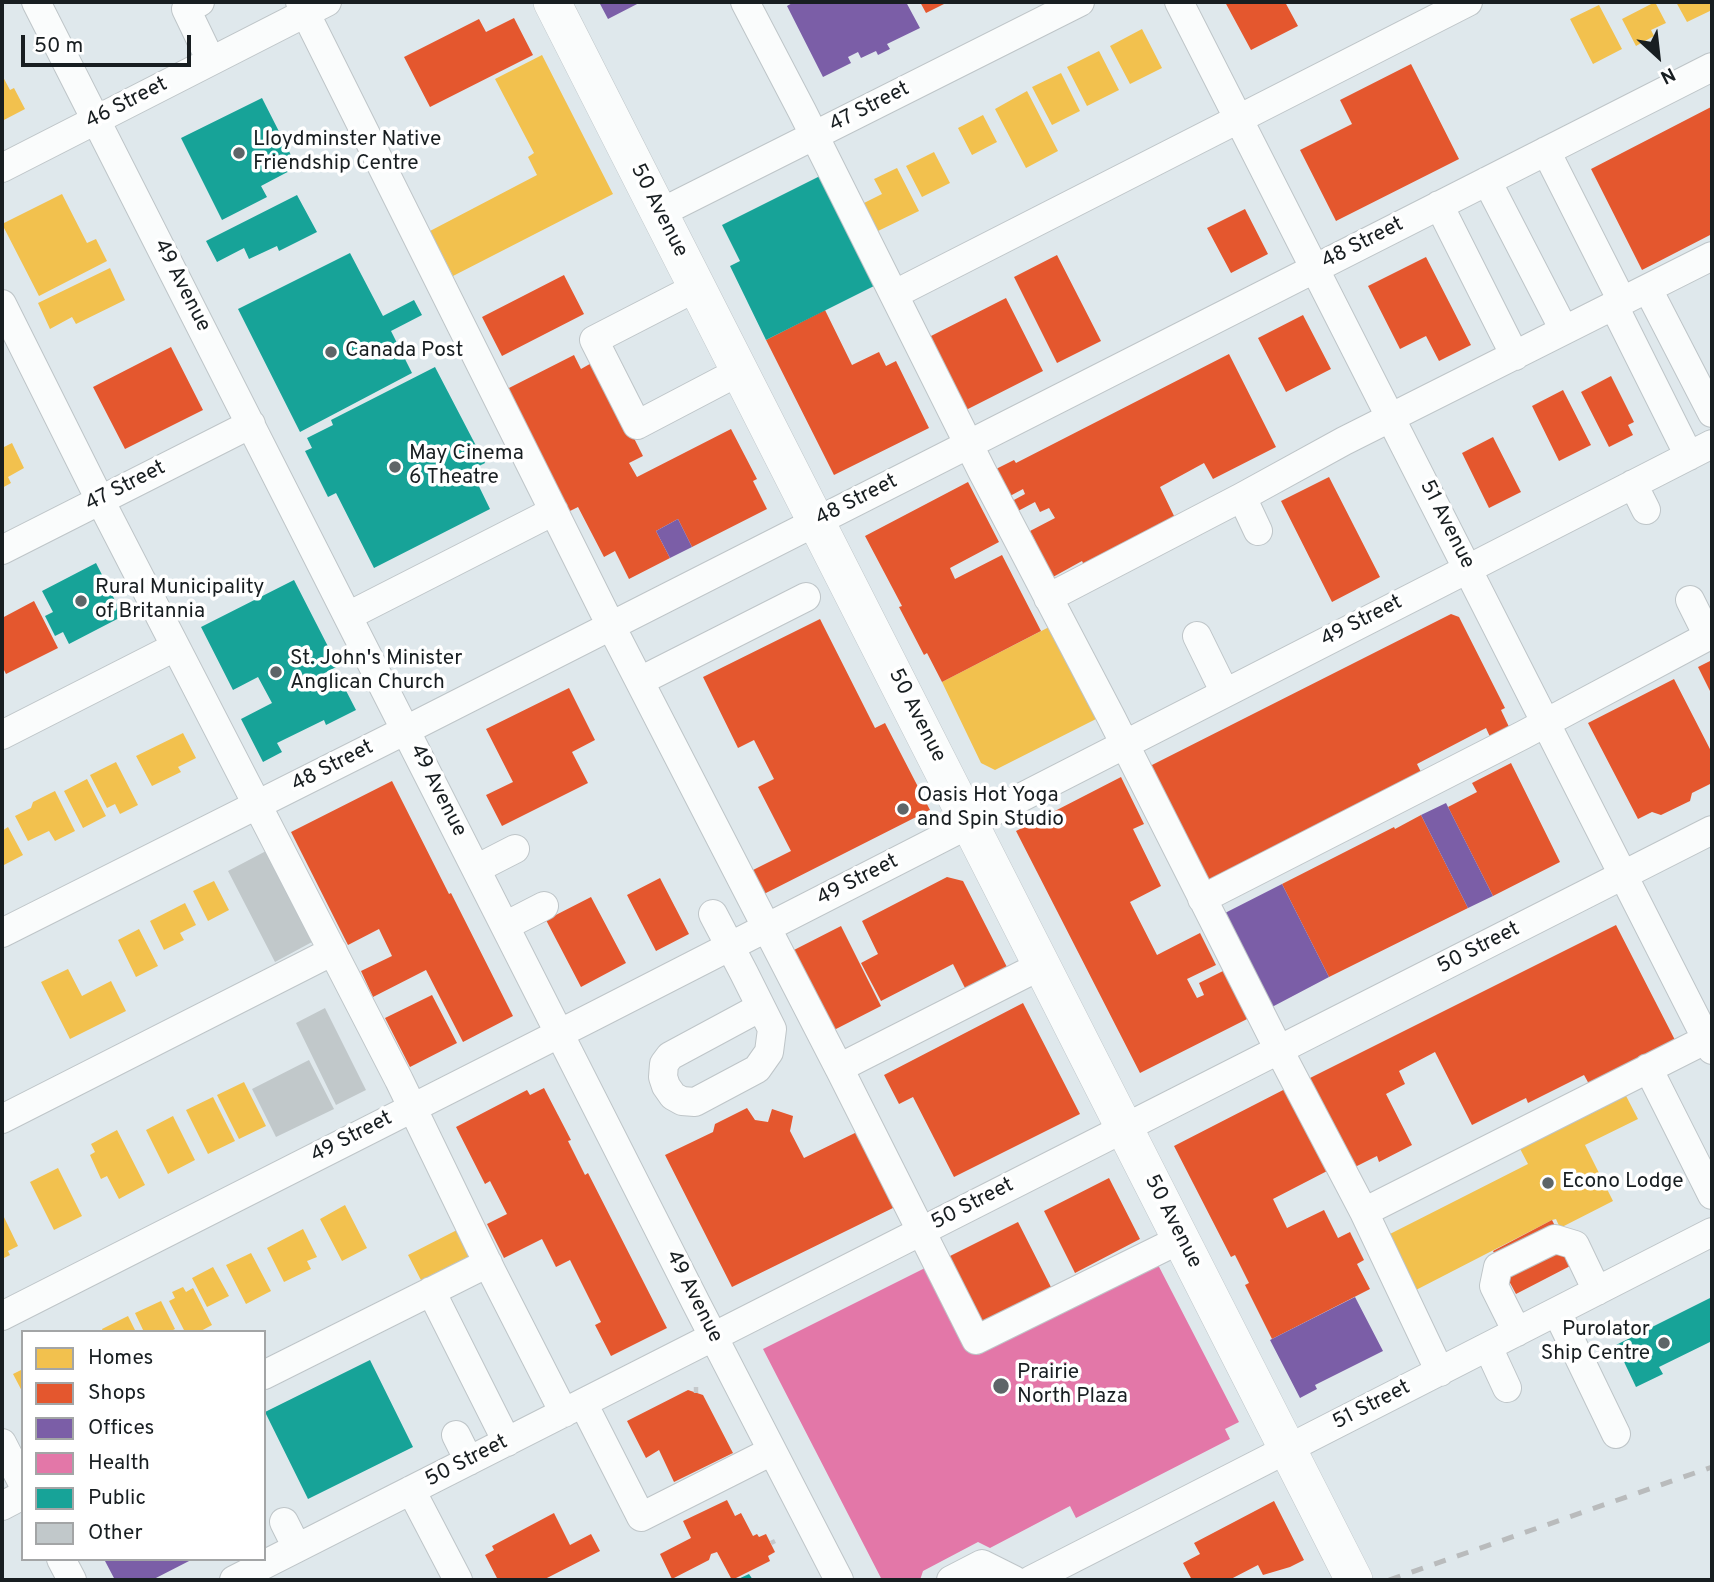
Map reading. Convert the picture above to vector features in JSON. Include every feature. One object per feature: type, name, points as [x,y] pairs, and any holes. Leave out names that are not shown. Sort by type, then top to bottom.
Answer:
[{"type":"main road","name":"50 Avenue","points":[[552,2],[1354,1580]]},
{"type":"street","name":"49 Avenue","points":[[36,2],[839,1580]]},
{"type":"street","points":[[200,2],[186,9],[211,61]]},
{"type":"street","points":[[745,2],[1364,1212],[1440,1371]]},
{"type":"street","name":"47 Street","points":[[660,213],[1080,2]]},
{"type":"street","name":"51 Avenue","points":[[1179,2],[1709,1044]]},
{"type":"street","points":[[895,294],[1468,2]]},
{"type":"street","name":"46 Street","points":[[2,167],[211,61],[311,5]]},
{"type":"street","points":[[311,5],[611,626],[976,1340],[1181,1239]]},
{"type":"street","name":"48 Street","points":[[2,933],[1712,67]]},
{"type":"street","points":[[1546,151],[1620,308],[1701,450]]},
{"type":"street","points":[[1487,181],[1564,330]]},
{"type":"street","points":[[1439,205],[1515,356]]},
{"type":"street","points":[[1048,598],[1104,577],[1242,497],[1350,452],[1391,418],[1564,330],[1710,270]]},
{"type":"street","points":[[697,287],[594,341],[637,425],[740,371]]},
{"type":"street","points":[[1652,297],[1712,413]]},
{"type":"street","points":[[2,304],[12,351],[100,500],[413,1108],[488,1263],[641,1517],[772,1451]]},
{"type":"street","name":"47 Street","points":[[2,550],[251,424]]},
{"type":"street","name":"49 Street","points":[[2,1316],[1701,450]]},
{"type":"street","points":[[1633,484],[1646,510]]},
{"type":"street","points":[[1242,497],[1258,530]]},
{"type":"street","points":[[348,616],[554,511]]},
{"type":"street","points":[[640,681],[806,597]]},
{"type":"street","points":[[1202,899],[1710,635],[1690,600]]},
{"type":"street","points":[[1197,636],[1225,693]]},
{"type":"street","points":[[2,735],[175,647]]},
{"type":"street","name":"50 Street","points":[[245,1570],[297,1548],[1712,830]]},
{"type":"street","points":[[476,869],[515,849]]},
{"type":"street","points":[[505,926],[544,906]]},
{"type":"street","points":[[713,914],[761,1007]]},
{"type":"street","points":[[2,1119],[333,951]]},
{"type":"street","points":[[839,1068],[1042,965]]},
{"type":"street","points":[[1364,1212],[1648,1068],[1709,1044]]},
{"type":"street","points":[[1648,1068],[1712,1195]]},
{"type":"street","name":"51 Street","points":[[1031,1580],[1712,1233]]},
{"type":"street","points":[[1517,1332],[1494,1286],[1498,1267],[1555,1239],[1575,1245],[1597,1291]]},
{"type":"street","points":[[266,1373],[395,1314],[488,1263]]},
{"type":"street","points":[[431,1292],[507,1442]]},
{"type":"street","points":[[1557,1312],[1616,1434]]},
{"type":"street","points":[[1488,1347],[1507,1388]]},
{"type":"street","points":[[456,1435],[469,1461]]},
{"type":"street","points":[[2,1443],[21,1480]]},
{"type":"street","points":[[411,1490],[458,1580]]},
{"type":"street","points":[[2,1506],[21,1496]]},
{"type":"street","points":[[284,1522],[297,1548]]},
{"type":"street","points":[[62,1561],[72,1580]]},
{"type":"street","points":[[951,1580],[982,1564],[1014,1580]]},
{"type":"building: Homes","points":[[1655,2],[1666,23],[1651,30],[1654,36],[1636,46],[1622,19]]},
{"type":"building: Homes","points":[[1676,2],[1712,2],[1712,10],[1687,22]]},
{"type":"building: Homes","points":[[1599,5],[1622,49],[1593,64],[1570,19]]},
{"type":"building: Homes","points":[[1142,29],[1162,68],[1130,84],[1110,46]]},
{"type":"building: Homes","points":[[1099,51],[1119,90],[1087,106],[1067,67]]},
{"type":"building: Homes","points":[[542,55],[613,194],[453,276],[430,231],[537,175],[528,157],[534,153],[495,79]]},
{"type":"building: Homes","points":[[1061,73],[1080,111],[1052,125],[1032,87]]},
{"type":"building: Homes","points":[[2,75],[10,90],[14,88],[25,109],[2,121]]},
{"type":"building: Homes","points":[[1027,91],[1058,151],[1026,168],[995,109]]},
{"type":"building: Homes","points":[[983,115],[997,142],[972,155],[958,128]]},
{"type":"building: Homes","points":[[934,152],[950,183],[922,197],[906,166]]},
{"type":"building: Homes","points":[[897,168],[919,211],[876,232],[862,204],[882,194],[874,179]]},
{"type":"building: Homes","points":[[62,194],[87,243],[96,239],[107,261],[39,296],[2,224]]},
{"type":"building: Homes","points":[[110,268],[125,300],[76,324],[72,317],[50,329],[38,303]]},
{"type":"building: Homes","points":[[12,443],[24,468],[8,477],[11,483],[2,488],[2,448]]},
{"type":"building: Homes","points":[[1053,625],[1100,717],[995,770],[981,763],[942,682]]},
{"type":"building: Homes","points":[[183,733],[196,758],[178,767],[181,772],[152,786],[136,756]]},
{"type":"building: Homes","points":[[116,762],[138,805],[120,814],[115,804],[107,808],[90,775]]},
{"type":"building: Homes","points":[[87,779],[106,816],[83,828],[64,791]]},
{"type":"building: Homes","points":[[55,791],[75,831],[55,841],[49,831],[28,841],[15,816],[31,808],[33,802]]},
{"type":"building: Homes","points":[[8,827],[23,855],[2,866],[2,831]]},
{"type":"building: Homes","points":[[214,881],[229,910],[208,921],[193,891]]},
{"type":"building: Homes","points":[[185,903],[196,925],[180,933],[184,940],[164,950],[150,921]]},
{"type":"building: Homes","points":[[139,929],[158,966],[136,977],[118,940]]},
{"type":"building: Homes","points":[[68,969],[82,996],[111,981],[126,1011],[70,1039],[41,982]]},
{"type":"building: Homes","points":[[244,1082],[266,1126],[239,1139],[217,1095]]},
{"type":"building: Homes","name":"Econo Lodge","points":[[1623,1090],[1638,1119],[1585,1145],[1613,1201],[1560,1228],[1556,1219],[1552,1220],[1414,1291],[1386,1236],[1528,1164],[1517,1143]]},
{"type":"building: Homes","points":[[213,1097],[235,1141],[208,1154],[186,1110]]},
{"type":"building: Homes","points":[[173,1116],[195,1160],[168,1174],[146,1130]]},
{"type":"building: Homes","points":[[117,1130],[145,1185],[119,1199],[107,1176],[101,1179],[90,1155],[95,1152],[91,1144]]},
{"type":"building: Homes","points":[[58,1168],[82,1216],[54,1230],[30,1182]]},
{"type":"building: Homes","points":[[345,1205],[367,1248],[342,1261],[320,1219]]},
{"type":"building: Homes","points":[[2,1213],[18,1246],[8,1251],[10,1255],[2,1259]]},
{"type":"building: Homes","points":[[303,1229],[317,1257],[307,1261],[311,1269],[284,1282],[267,1248]]},
{"type":"building: Homes","points":[[457,1230],[471,1260],[423,1284],[408,1255]]},
{"type":"building: Homes","points":[[251,1253],[271,1291],[246,1304],[226,1265]]},
{"type":"building: Homes","points":[[213,1267],[229,1296],[207,1307],[192,1278]]},
{"type":"building: Homes","points":[[183,1287],[186,1292],[193,1288],[212,1325],[203,1330],[184,1330],[169,1301],[175,1298],[172,1292]]},
{"type":"building: Homes","points":[[161,1301],[175,1329],[143,1330],[135,1313]]},
{"type":"building: Homes","points":[[128,1316],[135,1330],[102,1330]]},
{"type":"building: Homes","points":[[21,1370],[21,1389],[13,1374]]},
{"type":"building: Shops","points":[[920,2],[948,2],[926,13]]},
{"type":"building: Shops","points":[[1225,2],[1285,2],[1298,26],[1251,50]]},
{"type":"building: Shops","points":[[514,18],[533,55],[430,107],[404,57],[479,19],[486,32]]},
{"type":"building: Shops","points":[[1411,64],[1459,159],[1336,221],[1300,150],[1352,124],[1340,100]]},
{"type":"building: Shops","points":[[1711,107],[1712,234],[1642,270],[1591,169]]},
{"type":"building: Shops","points":[[1245,209],[1268,254],[1231,273],[1207,228]]},
{"type":"building: Shops","points":[[1057,255],[1101,341],[1057,363],[1014,277]]},
{"type":"building: Shops","points":[[1426,257],[1471,345],[1439,361],[1426,336],[1400,349],[1368,286]]},
{"type":"building: Shops","points":[[564,275],[584,314],[502,356],[482,317]]},
{"type":"building: Shops","points":[[1006,298],[1043,371],[966,410],[929,337]]},
{"type":"building: Shops","points":[[825,310],[852,365],[879,352],[886,366],[896,361],[929,428],[834,475],[766,340]]},
{"type":"building: Shops","points":[[1303,315],[1331,369],[1286,392],[1258,338]]},
{"type":"building: Shops","points":[[171,347],[203,410],[125,449],[93,387]]},
{"type":"building: Shops","points":[[1229,354],[1276,447],[1213,479],[1204,463],[1160,487],[1176,520],[1085,567],[1082,561],[1053,577],[1030,531],[1055,518],[1049,508],[1040,512],[1035,502],[1018,511],[1012,501],[1025,494],[1023,489],[1010,496],[996,469],[1014,460],[1016,463]]},
{"type":"building: Shops","points":[[574,355],[581,369],[595,361],[643,456],[629,463],[637,477],[731,429],[757,479],[753,481],[767,509],[692,547],[678,519],[656,531],[670,558],[629,579],[615,551],[604,557],[578,507],[568,512],[505,390]]},
{"type":"building: Shops","points":[[1611,376],[1634,422],[1628,425],[1633,435],[1609,447],[1581,392]]},
{"type":"building: Shops","points":[[1563,390],[1591,445],[1559,461],[1532,406]]},
{"type":"building: Shops","points":[[1493,437],[1521,492],[1489,508],[1462,453]]},
{"type":"building: Shops","points":[[1329,477],[1380,577],[1332,602],[1281,501]]},
{"type":"building: Shops","points":[[968,482],[999,542],[950,568],[955,579],[1002,555],[1041,631],[942,682],[927,653],[924,655],[865,536]]},
{"type":"building: Shops","points":[[34,601],[58,648],[6,674],[2,666],[2,618]]},
{"type":"building: Shops","points":[[1451,614],[1459,617],[1505,708],[1501,710],[1510,729],[1491,739],[1486,728],[1417,764],[1422,774],[1207,884],[1148,767]]},
{"type":"building: Shops","points":[[820,619],[875,728],[885,723],[930,810],[762,895],[749,872],[791,851],[758,787],[774,779],[754,740],[738,748],[703,677]]},
{"type":"building: Shops","points":[[1712,660],[1712,695],[1698,667]]},
{"type":"building: Shops","points":[[1674,679],[1712,753],[1712,783],[1692,793],[1690,801],[1661,815],[1652,812],[1638,819],[1588,723]]},
{"type":"building: Shops","points":[[569,688],[595,740],[572,752],[588,783],[502,826],[486,795],[513,782],[486,729]]},
{"type":"building: Shops","points":[[1511,763],[1560,862],[1493,896],[1448,807],[1477,792],[1472,783]]},
{"type":"building: Shops","points":[[1121,777],[1144,824],[1133,829],[1161,886],[1130,902],[1157,955],[1200,933],[1216,965],[1187,979],[1197,998],[1204,995],[1199,983],[1231,967],[1255,1015],[1140,1073],[1016,831]]},
{"type":"building: Shops","points":[[392,781],[513,1016],[463,1042],[426,970],[373,997],[361,971],[392,956],[379,929],[348,945],[291,832]]},
{"type":"building: Shops","points":[[1421,815],[1468,908],[1329,977],[1282,884]]},
{"type":"building: Shops","points":[[947,877],[963,881],[1009,971],[967,992],[953,964],[881,1001],[861,963],[878,954],[862,921]]},
{"type":"building: Shops","points":[[660,878],[689,934],[656,951],[627,895]]},
{"type":"building: Shops","points":[[591,897],[626,963],[581,987],[546,920]]},
{"type":"building: Shops","points":[[1616,925],[1675,1040],[1589,1084],[1584,1075],[1528,1103],[1526,1098],[1472,1125],[1435,1052],[1399,1071],[1405,1084],[1386,1094],[1412,1145],[1379,1162],[1377,1156],[1351,1169],[1306,1080]]},
{"type":"building: Shops","points":[[841,926],[881,1006],[834,1030],[792,951]]},
{"type":"building: Shops","points":[[432,995],[457,1043],[410,1067],[385,1018]]},
{"type":"building: Shops","points":[[1023,1003],[1080,1114],[954,1177],[913,1097],[899,1104],[884,1075]]},
{"type":"building: Shops","points":[[1289,1087],[1331,1169],[1273,1199],[1287,1228],[1324,1210],[1338,1238],[1350,1232],[1364,1260],[1357,1264],[1370,1289],[1272,1339],[1245,1285],[1249,1283],[1235,1255],[1231,1257],[1174,1146]]},
{"type":"building: Shops","points":[[544,1088],[571,1140],[568,1141],[585,1175],[588,1173],[667,1328],[611,1356],[595,1325],[601,1322],[570,1260],[556,1267],[542,1239],[504,1258],[487,1224],[507,1214],[490,1181],[485,1184],[456,1127],[527,1090],[530,1095]]},
{"type":"building: Shops","points":[[747,1108],[755,1120],[768,1122],[772,1109],[793,1116],[790,1131],[804,1158],[859,1131],[897,1206],[732,1287],[665,1155],[713,1132],[715,1124]]},
{"type":"building: Shops","points":[[1109,1178],[1140,1239],[1075,1273],[1044,1211]]},
{"type":"building: Shops","points":[[1552,1220],[1574,1264],[1516,1294],[1493,1251]]},
{"type":"building: Shops","points":[[1018,1222],[1053,1291],[981,1328],[946,1258]]},
{"type":"building: Shops","points":[[688,1390],[703,1395],[733,1453],[674,1482],[659,1450],[646,1458],[627,1421]]},
{"type":"building: Shops","points":[[727,1500],[735,1516],[741,1513],[753,1536],[766,1534],[775,1552],[768,1556],[770,1561],[732,1580],[717,1552],[711,1554],[709,1560],[672,1579],[660,1554],[691,1538],[683,1521]]},
{"type":"building: Shops","points":[[1274,1501],[1304,1560],[1263,1575],[1258,1565],[1229,1580],[1192,1580],[1183,1563],[1200,1554],[1194,1543]]},
{"type":"building: Shops","points":[[554,1513],[570,1545],[591,1534],[600,1551],[543,1580],[498,1580],[485,1555],[494,1550],[492,1546]]},
{"type":"building: Offices","points":[[599,2],[641,2],[608,19]]},
{"type":"building: Offices","points":[[794,2],[906,2],[920,28],[887,44],[890,49],[878,55],[876,51],[861,58],[858,52],[848,57],[851,63],[823,77],[787,6]]},
{"type":"building: Offices","points":[[678,519],[692,547],[670,558],[656,531]]},
{"type":"building: Offices","points":[[1446,803],[1493,896],[1468,908],[1421,815]]},
{"type":"building: Offices","points":[[1282,884],[1329,977],[1272,1007],[1225,913]]},
{"type":"building: Offices","points":[[1355,1297],[1383,1351],[1315,1385],[1317,1389],[1300,1398],[1270,1340]]},
{"type":"building: Offices","points":[[105,1561],[189,1561],[152,1580],[115,1580]]},
{"type":"building: Health","name":"Prairie North Plaza","points":[[1155,1259],[1239,1422],[1225,1429],[1230,1439],[1076,1518],[1070,1506],[990,1548],[978,1542],[923,1571],[920,1580],[882,1580],[763,1349],[929,1266],[973,1350]]},
{"type":"building: Public","name":"Lloydminster Native Friendship Centre","points":[[262,98],[297,167],[261,186],[267,197],[222,220],[181,138]]},
{"type":"building: Public","points":[[822,175],[878,284],[766,340],[730,266],[740,261],[722,225]]},
{"type":"building: Public","points":[[297,195],[317,232],[279,251],[277,246],[249,259],[244,248],[217,262],[206,241]]},
{"type":"building: Public","name":"Canada Post","points":[[350,253],[383,316],[414,300],[422,315],[391,331],[412,373],[300,432],[238,309]]},
{"type":"building: Public","name":"May Cinema 6 Theatre","points":[[435,367],[485,463],[471,470],[490,509],[374,568],[336,493],[328,497],[305,451],[312,448],[307,438],[333,425],[331,420]]},
{"type":"building: Public","name":"Rural Municipality of Britannia","points":[[96,563],[123,616],[69,644],[63,632],[55,636],[45,616],[53,612],[42,591]]},
{"type":"building: Public","name":"St. John's Minister Anglican Church","points":[[294,580],[338,666],[317,677],[323,688],[340,679],[356,710],[326,725],[324,720],[277,743],[282,752],[263,762],[241,719],[272,703],[258,677],[233,690],[201,627]]},
{"type":"building: Public","name":"Purolator Ship Centre","points":[[1712,1297],[1712,1341],[1659,1367],[1663,1374],[1636,1387],[1616,1345]]},
{"type":"building: Public","points":[[370,1360],[413,1447],[308,1499],[266,1412]]},
{"type":"building: Public","points":[[749,1574],[753,1580],[736,1580]]},
{"type":"building: Other","points":[[266,851],[312,942],[275,962],[228,871]]},
{"type":"building: Other","points":[[325,1008],[366,1090],[336,1105],[296,1023]]},
{"type":"building: Other","points":[[309,1060],[334,1109],[276,1137],[252,1089]]},
{"type":"railway","points":[[1389,1580],[1712,1467]]},
{"type":"place","name":"Lloydminster Native Friendship Centre","points":[[239,153]]},
{"type":"place","name":"Canada Post","points":[[331,352]]},
{"type":"place","name":"May Cinema 6 Theatre","points":[[395,467]]},
{"type":"place","name":"Rural Municipality of Britannia","points":[[81,601]]},
{"type":"place","name":"St. John's Minister Anglican Church","points":[[276,672]]},
{"type":"place","name":"Oasis Hot Yoga and Spin Studio","points":[[903,809]]},
{"type":"place","name":"Econo Lodge","points":[[1548,1183]]},
{"type":"place","name":"Purolator Ship Centre","points":[[1664,1343]]},
{"type":"place","name":"Prairie North Plaza","points":[[1001,1386]]}]
